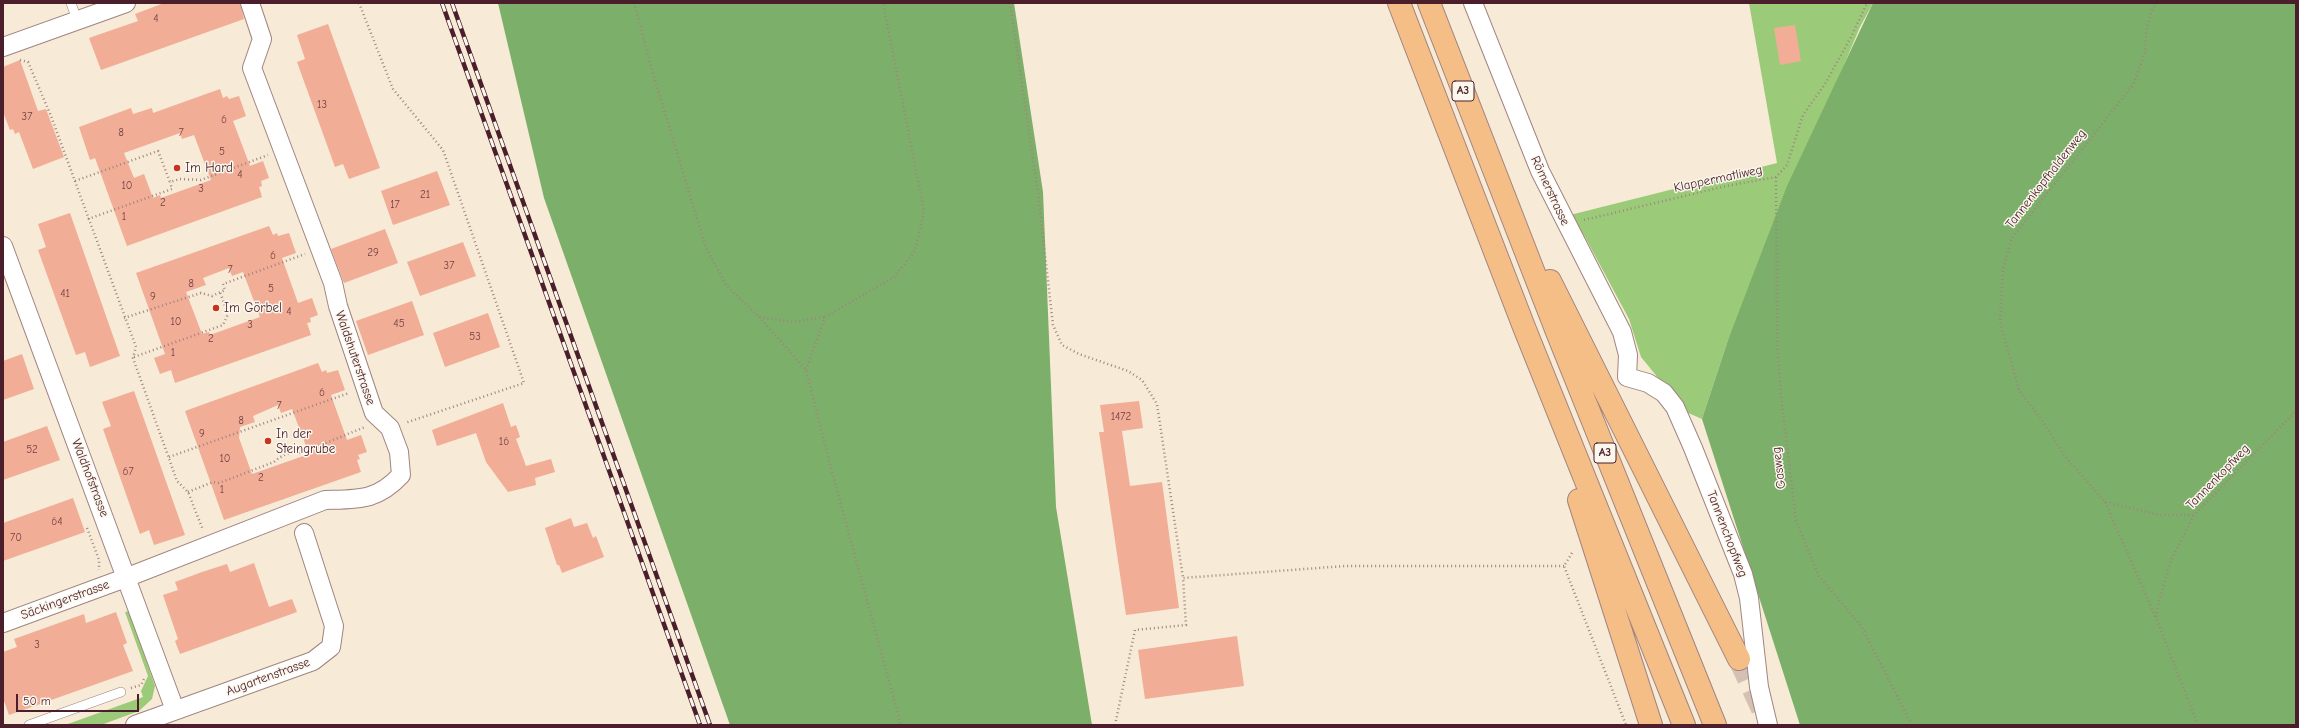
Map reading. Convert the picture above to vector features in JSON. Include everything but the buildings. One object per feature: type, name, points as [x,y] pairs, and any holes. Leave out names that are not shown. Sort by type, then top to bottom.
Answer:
[{"type":"highway","name":"A3","points":[[1399,3],[1524,327],[1684,725]]},
{"type":"highway","name":"A3","points":[[1429,3],[1497,179],[1715,725]]},
{"type":"highway","name":"A3","points":[[1497,179],[1573,325],[1739,659]]},
{"type":"highway","name":"A3","points":[[1524,327],[1651,725]]},
{"type":"street","points":[[5,46],[126,3]]},
{"type":"street","name":"Waldshuterstrasse","points":[[128,578],[325,500],[360,499],[388,488],[401,475],[399,452],[386,424],[374,413],[338,306],[333,283],[252,68],[262,39],[250,3]]},
{"type":"street","name":"Römerstrasse","points":[[1473,3],[1537,164],[1565,225],[1622,332],[1628,354],[1626,377]]},
{"type":"street","name":"Waldhofstrasse","points":[[3,246],[128,578],[175,710]]},
{"type":"street","name":"Tannenchopfweg","points":[[1626,377],[1648,383],[1664,393],[1675,407],[1693,448],[1744,574],[1750,598],[1759,687],[1768,725]]},
{"type":"street","name":"Augartenstrasse","points":[[135,725],[313,661],[331,647],[334,626],[304,533]]},
{"type":"street","name":"Säckingerstrasse","points":[[3,623],[128,578]]},
{"type":"lane","points":[[71,3],[77,20]]},
{"type":"lane","points":[[29,725],[121,692]]},
{"type":"path","points":[[188,492],[213,482],[219,483],[274,462],[280,456],[293,451],[301,453],[386,424],[524,383],[443,150],[393,89],[359,3]]},
{"type":"path","points":[[634,3],[654,77],[706,248],[726,285],[759,317],[806,370],[901,725]]},
{"type":"path","points":[[759,317],[794,322],[825,317],[894,277],[915,251],[924,211],[883,3]]},
{"type":"path","points":[[1010,3],[1038,194],[1053,325],[1062,346],[1079,354],[1128,371],[1142,380],[1156,404],[1183,578],[1186,625],[1135,630],[1115,725]]},
{"type":"path","name":"Klappermatliweg","points":[[1565,225],[1726,186],[1776,177],[1787,165],[1803,115],[1825,84],[1852,35],[1867,3]]},
{"type":"path","name":"Tannenkopfhaldenweg","points":[[2156,618],[2105,502],[2064,455],[2019,390],[2000,322],[2003,269],[2012,238],[2133,85],[2145,53],[2146,32],[2151,12],[2157,3]]},
{"type":"path","points":[[5,46],[12,58],[28,62],[51,116],[124,318],[136,347],[133,358],[177,481],[188,492],[208,546]]},
{"type":"path","points":[[170,182],[180,179],[201,180],[283,149]]},
{"type":"path","points":[[75,181],[158,151],[170,182],[172,189],[88,218]]},
{"type":"path","name":"Gasweg","points":[[1776,177],[1777,338],[1781,396],[1796,520],[1819,576],[1862,626],[1912,725]]},
{"type":"path","points":[[124,318],[201,293],[212,296],[225,290],[223,284],[320,249]]},
{"type":"path","points":[[133,358],[222,325],[228,314],[220,292]]},
{"type":"path","points":[[806,370],[825,317]]},
{"type":"path","points":[[169,457],[365,387]]},
{"type":"path","name":"Tannenkopfweg","points":[[2156,618],[2159,601],[2171,560],[2194,515],[2296,411]]},
{"type":"path","points":[[2105,502],[2159,515],[2194,515]]},
{"type":"path","points":[[1564,566],[1572,553]]},
{"type":"path","points":[[1183,578],[1345,566],[1564,566]]},
{"type":"path","points":[[1564,566],[1626,725]]},
{"type":"path","points":[[2156,618],[2198,725]]},
{"type":"path","points":[[121,692],[141,684],[146,675]]},
{"type":"green space","points":[[498,3],[1014,3],[1043,192],[1056,507],[1092,725],[730,725],[544,198]]},
{"type":"green space","points":[[1749,3],[1873,3],[1860,27],[1728,340],[1702,419],[1686,412],[1641,357],[1629,319],[1585,237],[1570,215],[1777,163]]},
{"type":"green space","points":[[1873,3],[2296,3],[2296,725],[1800,725],[1702,419],[1728,340],[1787,186]]},
{"type":"green space","points":[[129,611],[155,686],[152,699],[139,711],[101,725],[65,725],[143,697],[141,691],[148,676],[125,612]]},
{"type":"tunnel","points":[[1739,659],[1762,709]]},
{"type":"railway","points":[[442,3],[700,725]]},
{"type":"railway","points":[[452,3],[710,725]]},
{"type":"place","name":"Im Hard","points":[[177,168]]},
{"type":"place","name":"Im Görbel","points":[[216,308]]},
{"type":"place","name":"In der Steingrube","points":[[268,441]]}]
